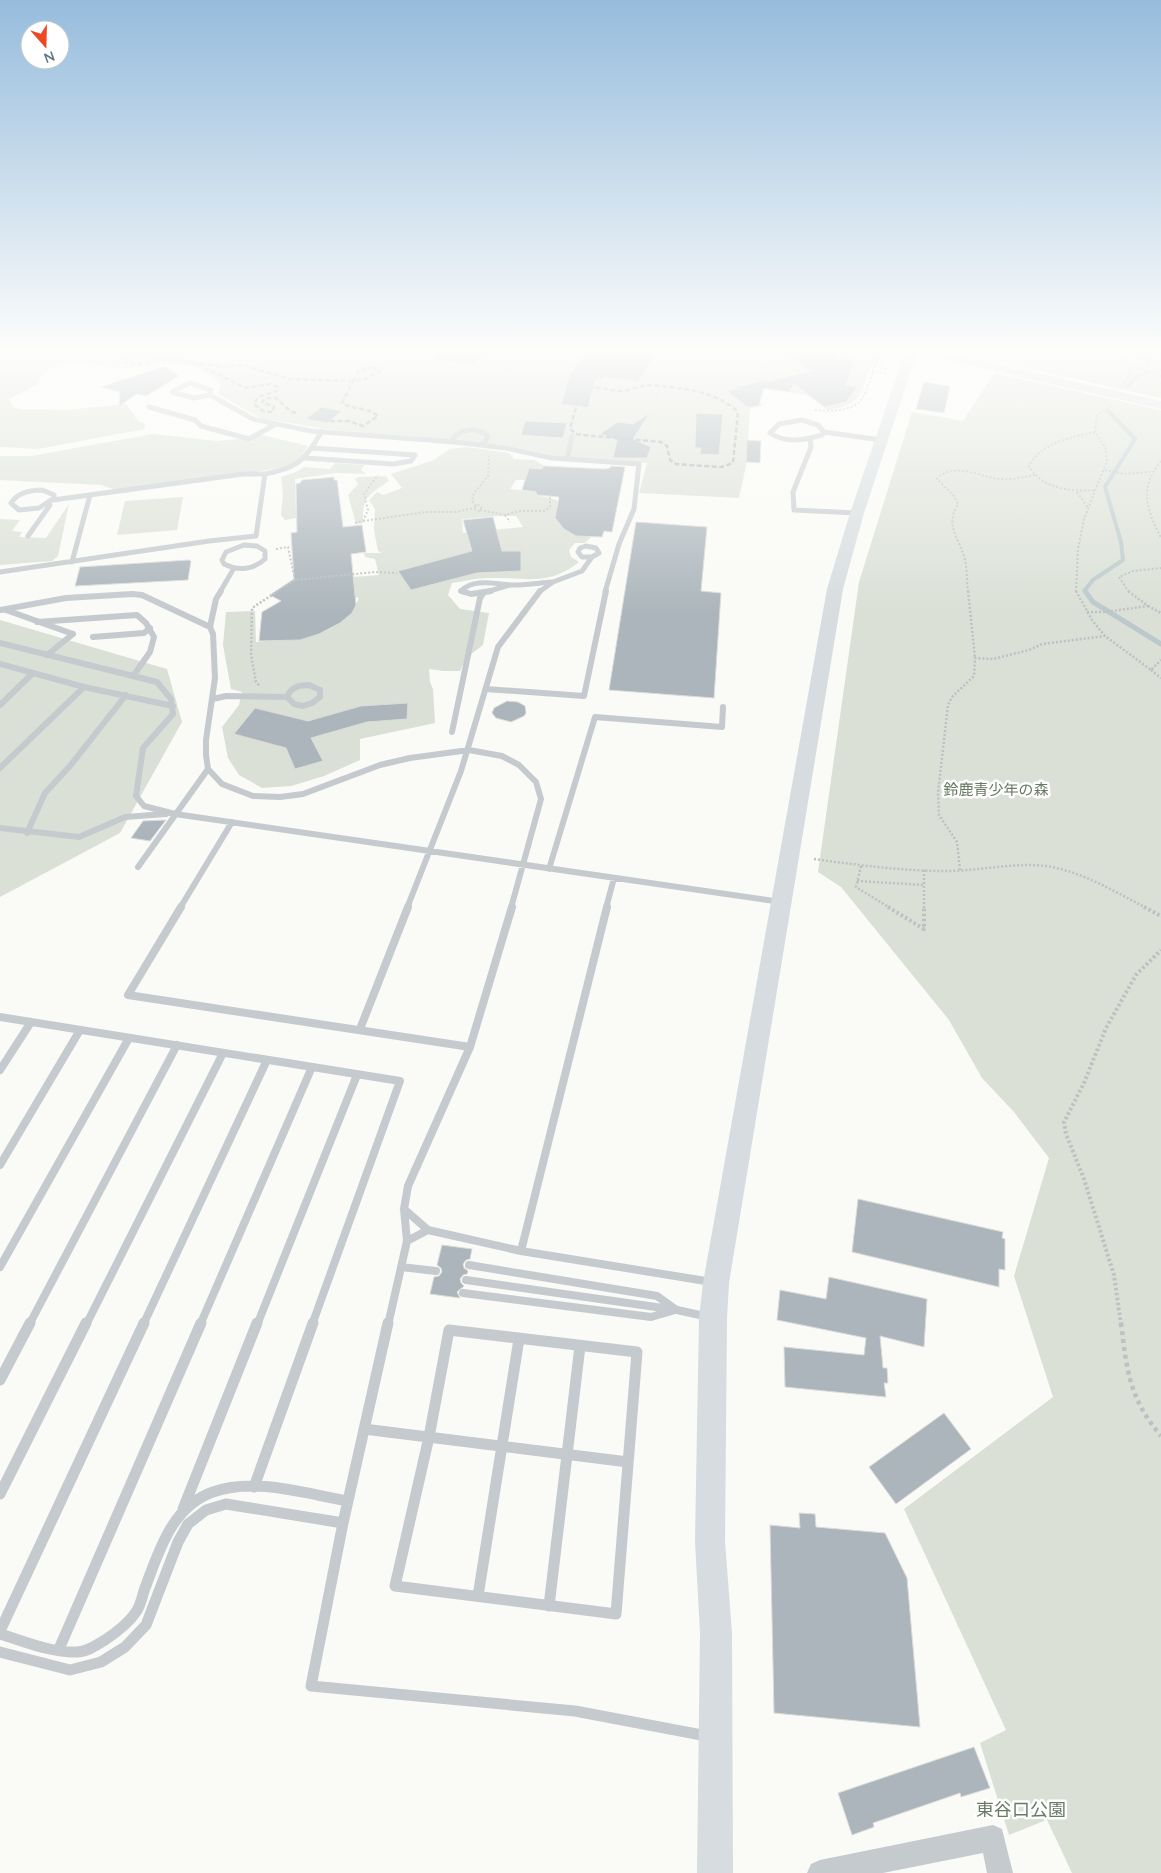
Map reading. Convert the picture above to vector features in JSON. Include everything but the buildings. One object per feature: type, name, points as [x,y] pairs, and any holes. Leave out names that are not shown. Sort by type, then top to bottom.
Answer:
[{"type":"street","points":[[715,1873],[716,1633],[710,1541],[713,1318],[716,1283],[835,589],[880,440]]},
{"type":"street","points":[[820,1873],[993,1838],[1000,1873]]},
{"type":"lane","points":[[28,536],[52,501],[54,495],[52,492],[36,490],[17,496],[11,503],[15,509],[28,511],[42,508],[52,501],[90,495],[243,474],[265,474],[289,470],[305,458],[317,439]]},
{"type":"lane","points":[[420,439],[492,446],[567,459],[639,464],[634,510],[619,544],[604,600],[584,696],[486,689]]},
{"type":"lane","points":[[480,445],[487,439]]},
{"type":"lane","points":[[567,459],[571,439]]},
{"type":"lane","points":[[783,439],[790,441],[801,439]]},
{"type":"lane","points":[[810,439],[810,447],[793,492],[794,510],[857,513]]},
{"type":"lane","points":[[876,439],[880,440]]},
{"type":"lane","points":[[305,458],[393,464],[411,461],[415,455],[312,448]]},
{"type":"lane","points":[[246,545],[256,536],[265,474]]},
{"type":"lane","points":[[72,562],[90,495]]},
{"type":"lane","points":[[0,572],[209,541],[256,536]]},
{"type":"lane","points":[[246,545],[258,546],[265,551],[265,559],[256,566],[234,568],[224,564],[223,556],[231,549],[246,545]]},
{"type":"lane","points":[[360,1029],[469,750],[498,647],[540,591],[553,582],[582,571],[592,557]]},
{"type":"lane","points":[[234,568],[216,600],[210,627],[213,634],[215,678],[214,699],[206,740],[208,769],[222,784],[253,796],[280,797],[303,794],[380,764],[469,750],[502,756],[519,765],[528,773],[540,792],[541,799],[524,864],[470,1047],[408,1186],[404,1209],[407,1241],[343,1523],[311,1686],[575,1710],[716,1737]]},
{"type":"lane","points":[[510,585],[500,582],[471,585],[463,587],[461,591],[468,594],[510,585],[553,582]]},
{"type":"lane","points":[[452,732],[480,598],[484,592]]},
{"type":"lane","points":[[2,610],[66,598],[132,594],[142,595],[210,627]]},
{"type":"lane","points":[[2,610],[73,634],[48,655]]},
{"type":"lane","points":[[37,622],[136,614],[148,622],[153,648],[134,676]]},
{"type":"lane","points":[[93,638],[144,633],[150,628]]},
{"type":"lane","points":[[0,643],[157,682],[171,699],[173,714],[143,748],[136,796],[144,806],[176,814],[781,902]]},
{"type":"lane","points":[[0,664],[84,687],[173,706]]},
{"type":"lane","points":[[0,705],[32,672]]},
{"type":"lane","points":[[304,685],[318,688],[321,694],[313,703],[301,706],[291,703],[287,697],[294,688],[304,685]]},
{"type":"lane","points":[[0,768],[84,687]]},
{"type":"lane","points":[[27,833],[45,793],[70,766],[126,695]]},
{"type":"lane","points":[[214,699],[226,696],[287,697]]},
{"type":"lane","points":[[549,869],[595,717],[722,727],[723,707]]},
{"type":"lane","points":[[138,867],[208,769]]},
{"type":"lane","points":[[0,828],[27,833],[79,837],[125,817],[176,814]]},
{"type":"lane","points":[[232,822],[128,995],[470,1047]]},
{"type":"lane","points":[[520,1251],[614,878]]},
{"type":"lane","points":[[0,1017],[400,1081],[254,1487]]},
{"type":"lane","points":[[0,1070],[31,1022]]},
{"type":"lane","points":[[0,1165],[80,1030]]},
{"type":"lane","points":[[0,1267],[129,1038]]},
{"type":"lane","points":[[0,1380],[177,1045]]},
{"type":"lane","points":[[0,1494],[223,1053]]},
{"type":"lane","points":[[267,1060],[0,1633],[59,1650],[80,1652],[96,1645],[120,1630],[136,1612],[170,1526],[183,1509],[358,1075]]},
{"type":"lane","points":[[59,1650],[312,1067]]},
{"type":"lane","points":[[404,1209],[428,1230],[520,1251],[716,1283]]},
{"type":"lane","points":[[407,1241],[428,1230]]},
{"type":"lane","points":[[469,1266],[657,1296],[677,1310]]},
{"type":"lane","points":[[401,1267],[436,1271]]},
{"type":"lane","points":[[466,1280],[677,1310],[713,1318]]},
{"type":"lane","points":[[463,1293],[651,1318],[677,1310]]},
{"type":"lane","points":[[449,1330],[580,1346],[637,1352],[616,1614],[395,1586],[429,1437],[449,1330]]},
{"type":"lane","points":[[478,1596],[519,1339]]},
{"type":"lane","points":[[549,1606],[580,1346]]},
{"type":"lane","points":[[364,1429],[628,1462]]},
{"type":"lane","points":[[183,1509],[197,1499],[234,1487],[254,1487],[348,1501]]},
{"type":"lane","points":[[0,1652],[70,1670],[100,1662],[125,1647],[146,1625],[178,1542],[188,1524],[206,1510],[226,1504],[343,1523]]},
{"type":"path","points":[[1068,439],[1049,446],[1030,462],[1030,470],[1035,475],[1059,487],[1077,492],[1096,490]]},
{"type":"path","points":[[1100,439],[1106,449],[1107,461],[1089,508],[1079,544],[1076,594],[1086,612],[1105,636],[1161,678]]},
{"type":"path","points":[[475,507],[472,501],[474,493],[488,476],[488,457],[492,446]]},
{"type":"path","points":[[1161,461],[1151,472],[1146,487],[1148,512],[1161,538]]},
{"type":"path","points":[[960,870],[957,842],[939,815],[938,793],[948,705],[952,697],[974,676],[975,658],[965,560],[951,524],[952,514],[958,504],[954,496],[937,479],[942,473],[950,470],[964,471],[999,479],[1035,475]]},
{"type":"path","points":[[1104,470],[1119,474],[1151,472]]},
{"type":"path","points":[[363,521],[368,510],[364,494],[376,476],[383,474]]},
{"type":"path","points":[[1077,492],[1089,508]]},
{"type":"path","points":[[355,523],[426,512],[456,512],[482,506],[480,510],[506,515],[520,511],[544,511],[550,507],[550,496]]},
{"type":"path","points":[[506,515],[510,522]]},
{"type":"path","points":[[265,551],[288,547],[295,580]]},
{"type":"path","points":[[1161,568],[1133,571],[1119,578],[1129,592],[1161,613]]},
{"type":"path","points":[[266,685],[260,685],[256,682],[251,655],[252,608],[295,580],[374,572],[397,573]]},
{"type":"path","points":[[1086,612],[1116,611],[1148,606]]},
{"type":"path","points":[[975,658],[993,659],[1029,650],[1042,644],[1105,636]]},
{"type":"path","points":[[1151,670],[1161,660]]},
{"type":"path","points":[[814,859],[861,866],[924,870],[960,870],[1028,864],[1050,867],[1072,872],[1161,916]]},
{"type":"path","points":[[861,866],[856,886],[924,929],[924,870]]},
{"type":"path","points":[[857,880],[924,885]]},
{"type":"path","points":[[1161,950],[1136,974],[1106,1028],[1084,1083],[1064,1122],[1066,1134],[1084,1179],[1114,1275],[1126,1364],[1134,1398],[1145,1417],[1161,1436]]},
{"type":"green space","points":[[0,439],[89,439],[38,449],[0,447]]},
{"type":"green space","points":[[123,439],[217,441],[240,439],[251,442],[253,439],[281,439],[308,446],[298,461],[279,468],[124,493],[101,485],[0,480],[0,456],[32,456]]},
{"type":"green space","points":[[442,439],[748,439],[746,466],[739,498],[639,493],[647,463],[556,456],[505,445]]},
{"type":"green space","name":"鈴鹿青少年の森","points":[[903,439],[1161,439],[1161,1873],[1072,1873],[1040,1805],[1046,1820],[1009,1835],[980,1743],[1006,1730],[904,1509],[1053,1397],[1014,1276],[1049,1158],[1014,1112],[982,1078],[949,1020],[841,887],[818,872],[859,582]]},
{"type":"green space","points":[[467,447],[509,453],[514,459],[535,460],[544,466],[542,469],[529,468],[525,480],[516,480],[510,489],[536,492],[537,495],[557,500],[555,518],[564,529],[574,535],[596,532],[585,543],[575,543],[569,550],[571,557],[579,562],[568,570],[547,578],[485,578],[452,583],[448,595],[460,609],[489,613],[483,645],[466,658],[460,671],[429,669],[430,682],[433,689],[435,723],[360,739],[360,760],[324,776],[291,786],[262,788],[239,775],[228,758],[222,727],[239,705],[242,692],[231,689],[223,645],[226,612],[255,611],[256,642],[315,635],[328,630],[340,622],[351,612],[359,598],[355,597],[353,577],[379,575],[375,559],[365,557],[364,553],[382,553],[378,551],[374,530],[375,509],[369,500],[377,492],[383,495],[402,488],[391,474],[434,460],[450,449]],"holes":[[[516,516],[523,527],[463,533],[462,519]]]},
{"type":"green space","points":[[335,463],[364,465],[361,470],[366,474],[337,473],[295,479],[296,518],[285,520],[281,515],[283,494],[281,477],[304,467],[330,469]]},
{"type":"green space","points":[[386,476],[389,481],[368,497],[364,507],[363,523],[356,524],[348,495],[358,484],[355,479],[359,477]]},
{"type":"green space","points":[[183,497],[177,530],[117,535],[125,501]]},
{"type":"green space","points":[[69,504],[58,556],[52,561],[0,565],[0,519],[20,520],[12,531],[22,532],[19,537],[46,538]]},
{"type":"green space","points":[[0,620],[167,669],[182,722],[120,833],[0,897]]},
{"type":"waterway","points":[[1086,592],[1085,590],[1093,580],[1123,560],[1121,542],[1105,487],[1135,439]]},
{"type":"waterway","points":[[1085,591],[1093,602],[1161,644]]},
{"type":"railway","points":[[632,439],[661,442],[667,446],[670,460],[676,464],[721,467],[733,463],[735,439]]},
{"type":"park label","name":"東谷口公園","points":[[1021,1810]]}]
